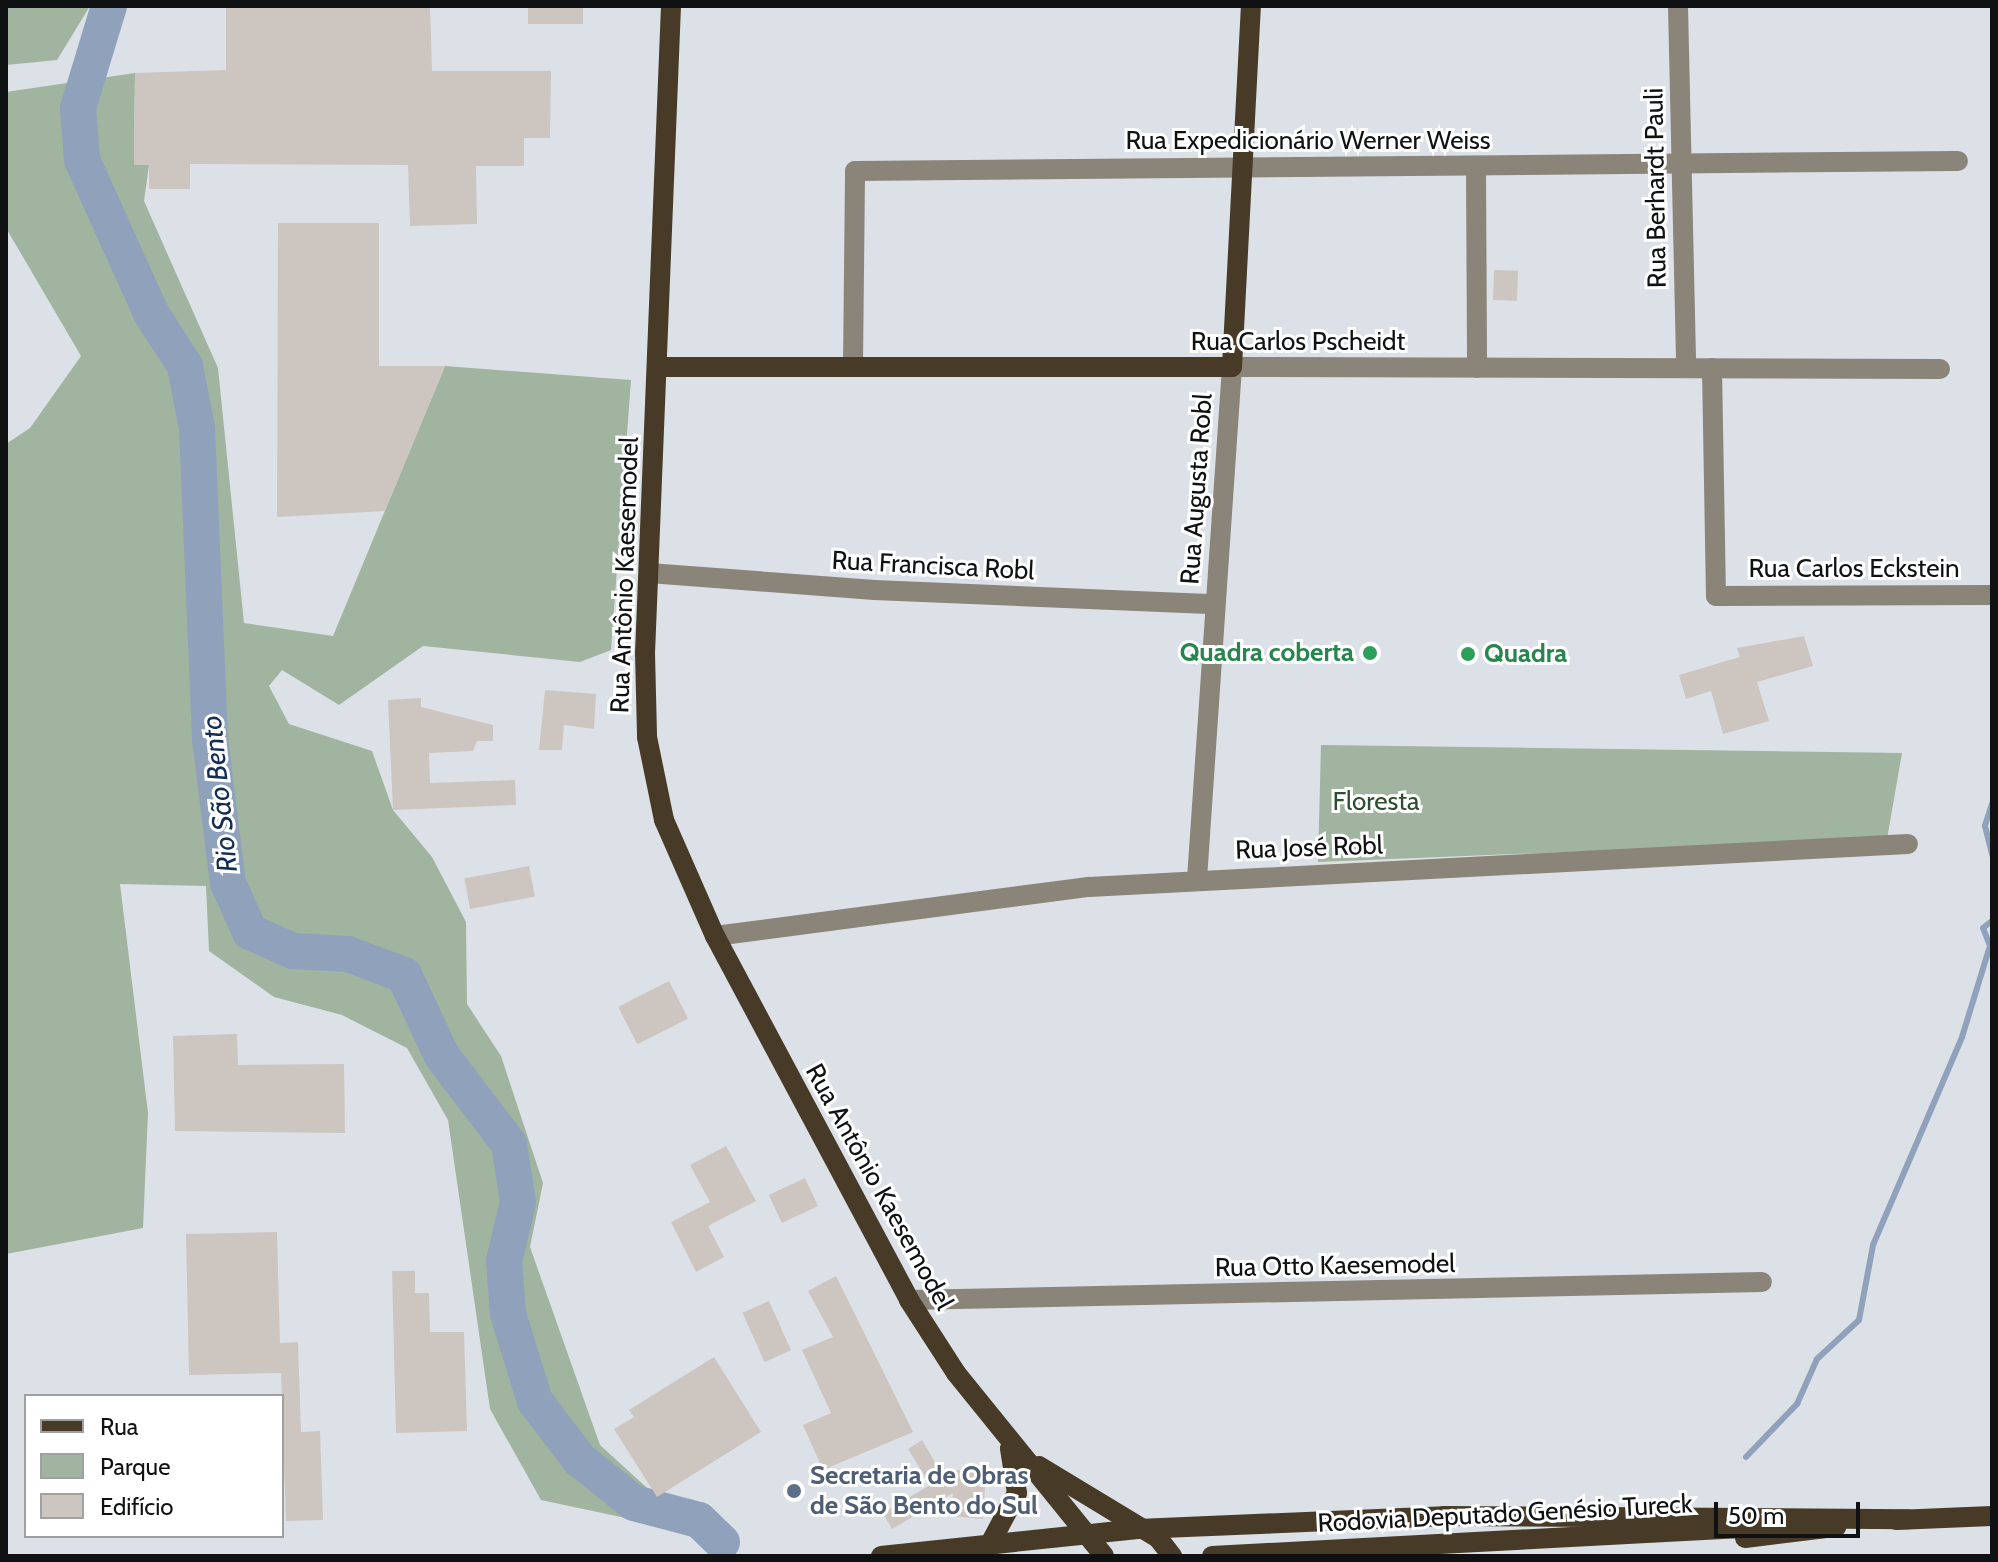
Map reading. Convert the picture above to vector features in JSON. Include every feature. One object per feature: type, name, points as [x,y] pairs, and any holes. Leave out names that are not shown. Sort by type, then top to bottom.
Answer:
[{"type":"main road","name":"Rua Antônio Kaesemodel","points":[[671,6],[645,695],[654,777],[680,866],[909,1300],[1005,1438],[1083,1534],[1107,1556]]},
{"type":"main road","name":"Rua Augusta Robl","points":[[1232,367],[1251,6]]},
{"type":"main road","name":"Rua Carlos Pscheidt","points":[[657,367],[1232,367]]},
{"type":"main road","name":"Rua Antônio Kaesemodel","points":[[1005,1438],[1068,1488],[1138,1529],[1172,1556]]},
{"type":"main road","points":[[991,1542],[1017,1493],[1005,1438]]},
{"type":"main road","points":[[881,1556],[991,1542],[1138,1529],[1444,1516],[1908,1519]]},
{"type":"main road","name":"Rodovia Deputado Genésio Tureck","points":[[1212,1556],[1992,1516]]},
{"type":"main road","points":[[1453,1556],[1730,1540],[1908,1519]]},
{"type":"main road","points":[[1107,1556],[1138,1529]]},
{"type":"street","name":"Rua Berhardt Pauli","points":[[1678,6],[1686,368]]},
{"type":"street","name":"Rua Expedicionário Werner Weiss","points":[[853,366],[855,171],[1958,161]]},
{"type":"street","points":[[1476,166],[1477,368]]},
{"type":"street","name":"Rua Carlos Pscheidt","points":[[1232,367],[1940,369]]},
{"type":"street","name":"Rua Augusta Robl","points":[[1197,879],[1232,367]]},
{"type":"street","name":"Rua Carlos Eckstein","points":[[1712,368],[1716,596],[1992,595]]},
{"type":"street","name":"Rua Francisca Robl","points":[[649,573],[917,593],[1215,604]]},
{"type":"street","name":"Rua José Robl","points":[[715,936],[1089,887],[1908,844]]},
{"type":"street","name":"Rua Otto Kaesemodel","points":[[909,1300],[1762,1282]]},
{"type":"green space","points":[[6,6],[90,6],[57,60],[6,65]]},
{"type":"green space","points":[[135,73],[134,165],[149,165],[144,201],[218,368],[244,623],[333,636],[445,366],[631,380],[611,650],[580,662],[423,646],[339,705],[282,670],[269,686],[289,724],[372,751],[393,810],[432,857],[466,922],[467,1004],[501,1056],[543,1183],[530,1247],[600,1445],[657,1497],[695,1504],[738,1542],[541,1500],[490,1409],[448,1120],[407,1048],[342,1015],[274,997],[209,951],[206,886],[120,884],[148,1113],[143,1228],[6,1254],[6,444],[30,428],[81,356],[6,228],[6,92]]},
{"type":"green space","name":"Floresta","points":[[1321,745],[1902,753],[1887,839],[1318,862]]},
{"type":"building","points":[[226,6],[430,6],[432,71],[551,71],[550,138],[524,138],[524,166],[476,166],[477,224],[410,226],[408,165],[190,164],[190,189],[149,189],[149,165],[134,165],[135,73],[226,70]]},
{"type":"building","points":[[528,6],[583,6],[583,24],[528,24]]},
{"type":"building","points":[[278,223],[379,223],[379,366],[445,366],[385,511],[277,517]]},
{"type":"building","points":[[1494,270],[1518,271],[1517,301],[1493,300]]},
{"type":"building","points":[[1804,636],[1813,666],[1757,682],[1769,721],[1723,734],[1711,691],[1686,699],[1679,675],[1740,657],[1737,648]]},
{"type":"building","points":[[545,690],[596,694],[594,729],[564,725],[562,750],[539,750]]},
{"type":"building","points":[[421,698],[421,707],[493,725],[493,741],[477,741],[473,751],[429,753],[430,783],[515,780],[516,805],[393,810],[388,700]]},
{"type":"building","points":[[529,866],[535,896],[470,909],[464,879]]},
{"type":"building","points":[[669,981],[688,1018],[637,1044],[618,1007]]},
{"type":"building","points":[[237,1034],[238,1065],[344,1064],[345,1133],[175,1131],[173,1036]]},
{"type":"building","points":[[726,1146],[756,1201],[708,1226],[724,1257],[696,1272],[671,1222],[710,1202],[690,1165]]},
{"type":"building","points":[[805,1178],[818,1206],[782,1223],[769,1195]]},
{"type":"building","points":[[277,1232],[280,1343],[298,1342],[301,1432],[320,1431],[323,1520],[286,1521],[281,1373],[189,1375],[186,1234]]},
{"type":"building","points":[[392,1271],[415,1271],[415,1293],[429,1293],[430,1332],[464,1332],[467,1431],[396,1433]]},
{"type":"building","points":[[836,1276],[913,1432],[823,1470],[803,1425],[831,1413],[802,1350],[833,1337],[808,1291]]},
{"type":"building","points":[[769,1301],[791,1350],[764,1362],[743,1313]]},
{"type":"building","points":[[714,1357],[761,1432],[657,1497],[614,1429],[634,1417],[629,1410]]},
{"type":"building","points":[[922,1440],[939,1469],[986,1472],[983,1519],[951,1516],[953,1493],[892,1529],[883,1513],[930,1485],[908,1449]]},
{"type":"waterway","name":"Rio São Bento","points":[[109,6],[78,108],[82,160],[151,313],[185,366],[197,428],[210,739],[228,883],[250,932],[293,951],[348,954],[404,975],[442,1056],[509,1144],[518,1202],[504,1261],[508,1314],[535,1401],[579,1459],[634,1503],[699,1520],[722,1542]]},
{"type":"waterway","points":[[1992,804],[1985,826],[1992,855]]},
{"type":"waterway","points":[[1746,1457],[1797,1404],[1817,1359],[1859,1320],[1873,1245],[1962,1037],[1990,946],[1983,928],[1992,921]]},
{"type":"place","name":"Quadra coberta","points":[[1370,653]]},
{"type":"place","name":"Quadra","points":[[1468,654]]},
{"type":"place","name":"Secretaria de Obras de São Bento do Sul","points":[[794,1491]]}]
